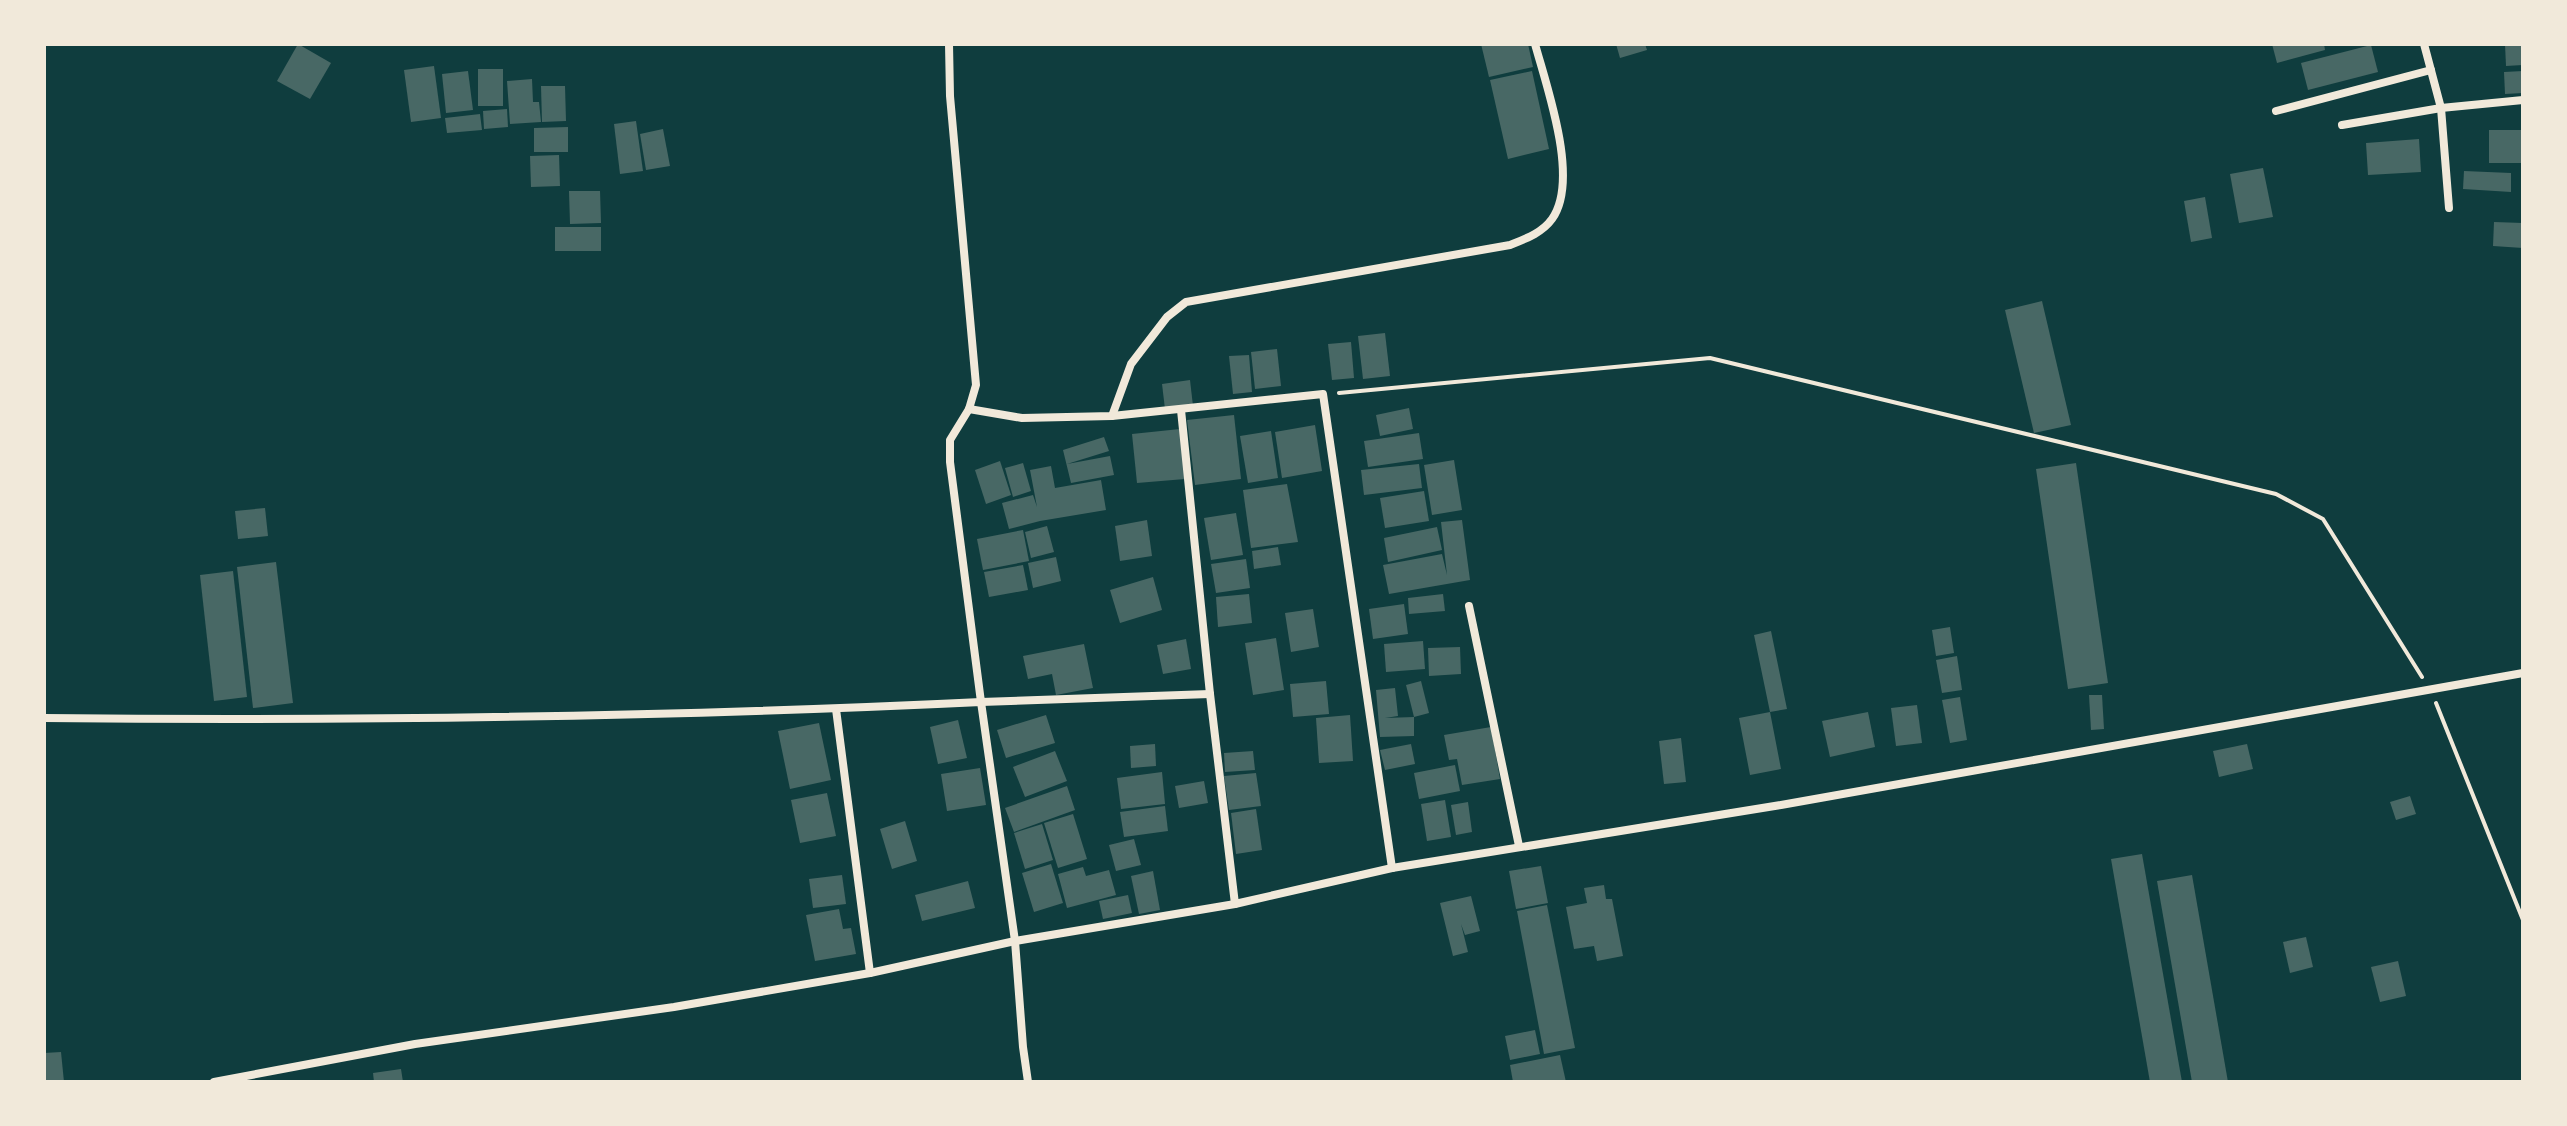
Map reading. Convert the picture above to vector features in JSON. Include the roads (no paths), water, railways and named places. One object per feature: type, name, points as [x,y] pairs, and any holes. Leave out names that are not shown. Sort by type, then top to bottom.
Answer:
[{"type":"street","points":[[949,44],[950,96],[976,385],[969,409],[950,440],[950,462],[1015,941],[1028,1082]]},
{"type":"street","points":[[1112,416],[1131,364],[1167,317],[1186,302],[1510,245],[1532,236],[1550,222],[1560,205],[1564,184],[1560,143],[1535,44]]},
{"type":"street","points":[[2424,44],[2441,108],[2449,208]]},
{"type":"street","points":[[2276,111],[2431,70]]},
{"type":"street","points":[[2342,125],[2441,108],[2523,100]]},
{"type":"street","points":[[969,409],[1022,418],[1112,416],[1323,394],[1392,868]]},
{"type":"street","points":[[1181,410],[1235,904]]},
{"type":"street","points":[[1469,606],[1519,846]]},
{"type":"street","points":[[214,1082],[415,1044],[674,1007],[870,973],[1015,941],[1235,904],[1392,868],[1796,802],[2523,673]]},
{"type":"street","points":[[44,718],[284,721],[836,709],[1210,694]]},
{"type":"street","points":[[836,709],[870,973]]}]
